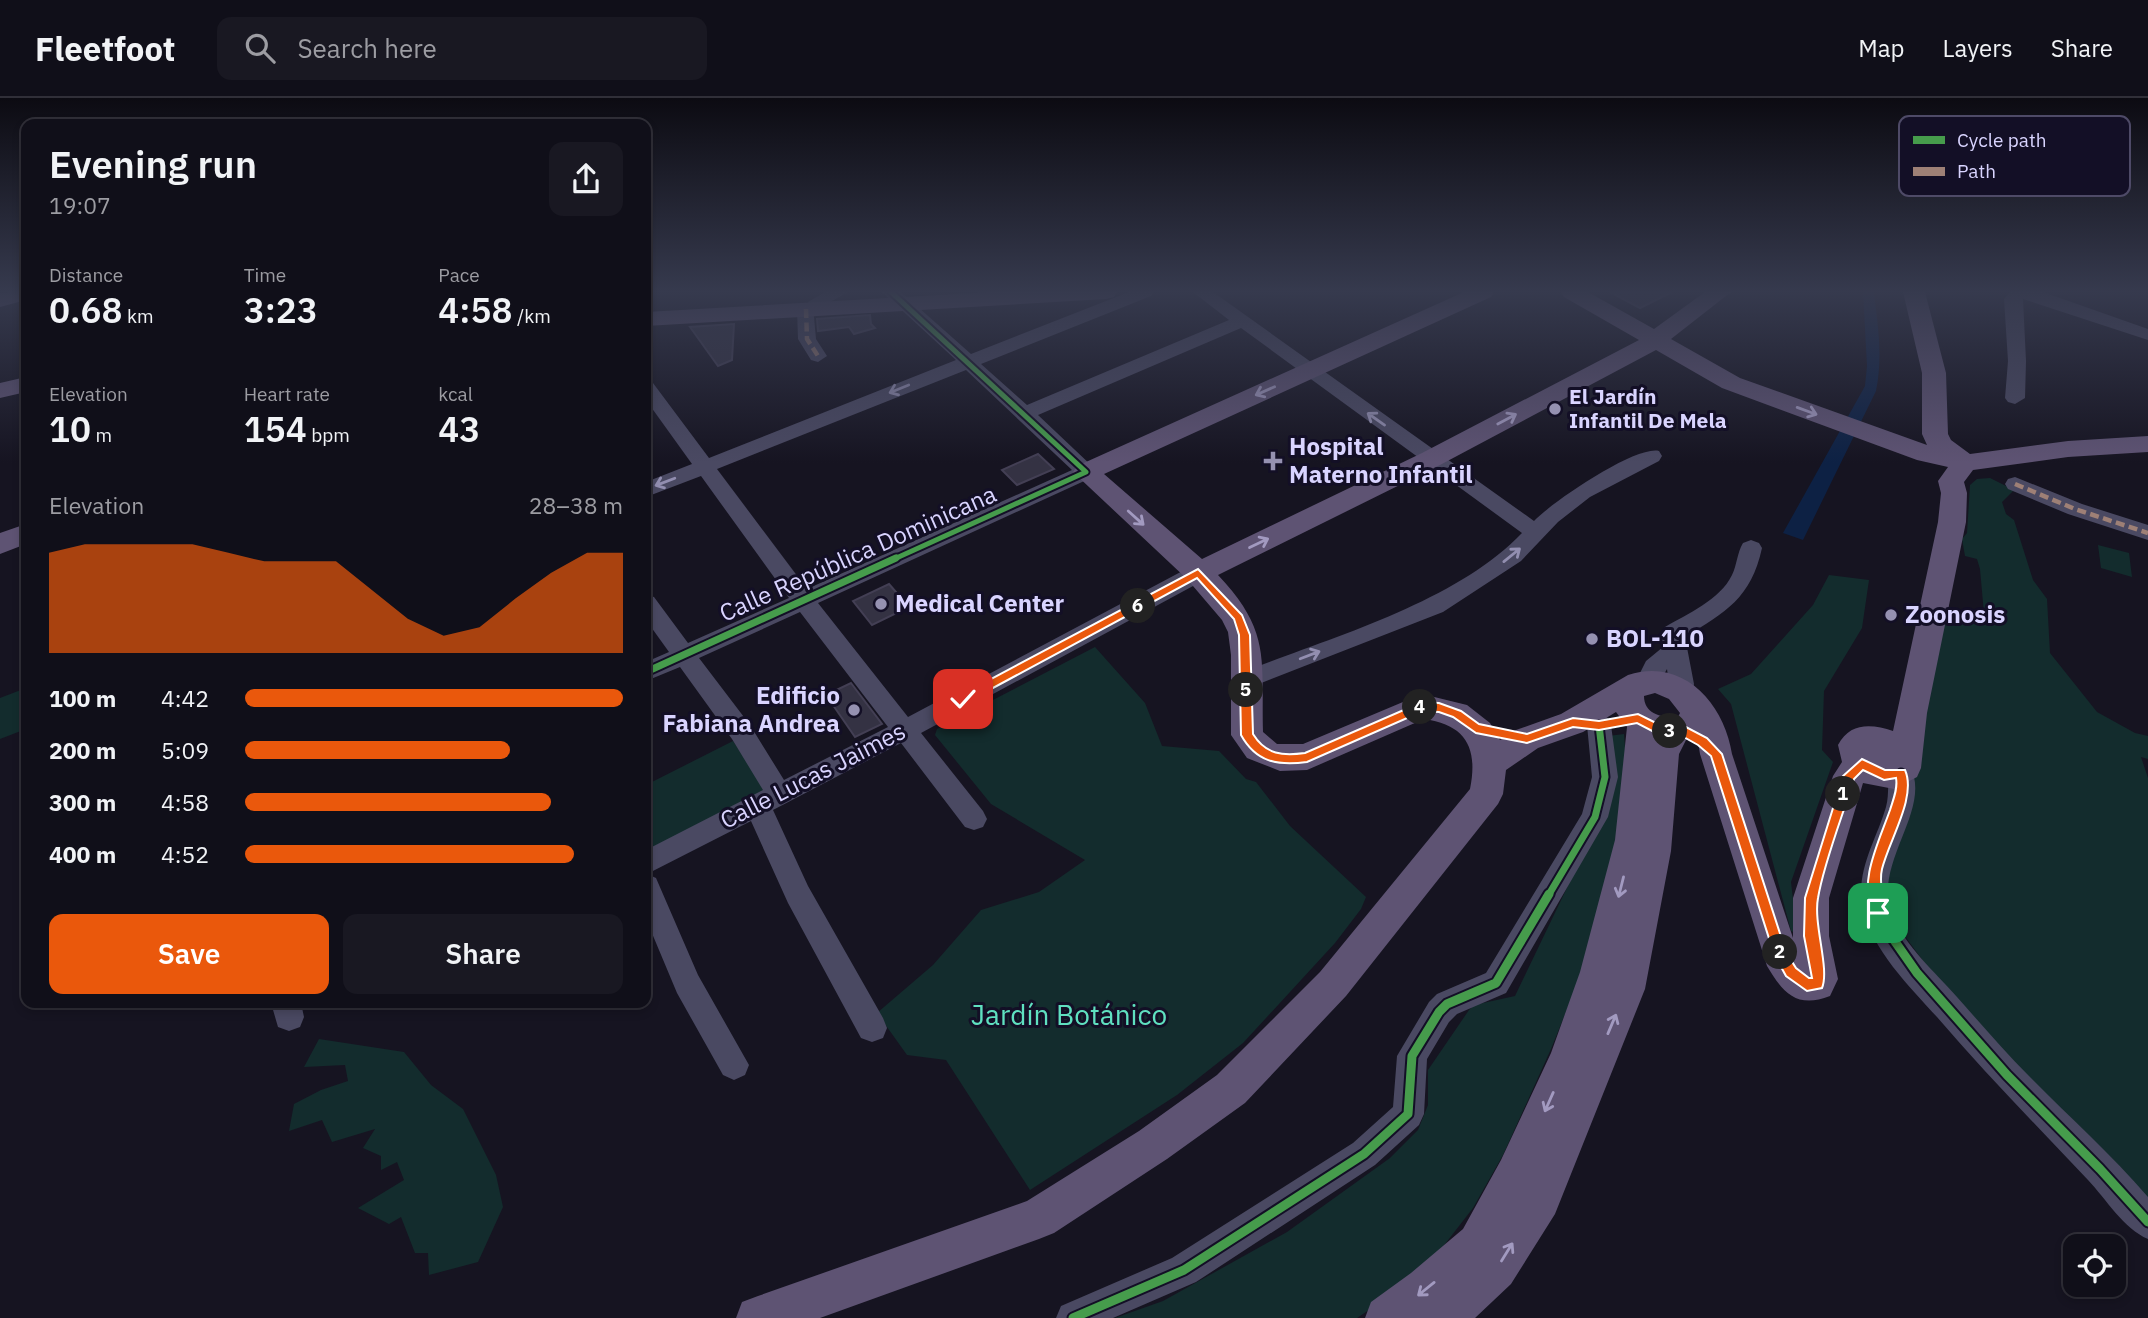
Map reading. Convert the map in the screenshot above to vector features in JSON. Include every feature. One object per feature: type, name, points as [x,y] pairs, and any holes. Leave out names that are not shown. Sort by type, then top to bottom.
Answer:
[{"type":"main road","name":"Calle República Dominicana","points":[[1086,472],[1357,349]]},
{"type":"main road","name":"Calle Lucas Jaimes","points":[[1198,573],[1431,459],[1640,349]]},
{"type":"main road","points":[[1673,349],[1743,388],[1899,445],[1958,472],[2068,449],[2148,444]]},
{"type":"main road","points":[[1903,767],[1911,713],[1952,522],[1958,472],[1935,434],[1934,373],[1928,349]]},
{"type":"main road","points":[[0,391],[21,385]]},
{"type":"main road","points":[[1899,445],[1929,445],[1935,434]]},
{"type":"main road","points":[[758,1318],[1039,1218],[1153,1145],[1231,1089],[1333,984],[1486,794],[1492,762],[1484,741],[1476,728],[1457,714],[1439,707],[1422,706],[1307,757],[1287,760],[1265,756],[1247,735],[1244,635],[1238,618],[1198,573],[1086,472]]},
{"type":"main road","points":[[0,544],[21,535]]},
{"type":"main road","points":[[1662,708],[1716,754],[1780,954],[1799,981],[1812,986],[1817,984],[1819,979],[1811,936],[1811,898],[1849,776],[1860,752],[1863,731],[1911,713]]},
{"type":"main road","points":[[1492,762],[1527,739],[1662,708]]},
{"type":"main road","points":[[1387,1318],[1427,1289],[1478,1244],[1516,1175],[1569,1058],[1599,972],[1662,708]]},
{"type":"main road","points":[[1442,1318],[1496,1269],[1540,1199],[1626,989],[1654,850],[1663,754],[1662,708]]},
{"type":"main road","points":[[1402,716],[1428,716],[1442,720],[1456,730],[1467,748],[1472,765],[1466,816]]},
{"type":"main road","points":[[1476,728],[1527,739]]},
{"type":"main road","points":[[1860,752],[1875,738],[1885,741],[1894,746],[1903,767]]},
{"type":"street","points":[[813,349],[818,356]]},
{"type":"street","points":[[953,349],[1086,472]]},
{"type":"street","points":[[651,488],[1000,349]]},
{"type":"street","points":[[1025,413],[1177,349]]},
{"type":"street","points":[[1279,349],[1536,533]]},
{"type":"street","points":[[2015,349],[2015,398]]},
{"type":"street","points":[[651,394],[803,600],[974,819]]},
{"type":"street","points":[[1246,680],[1435,606],[1513,556],[1550,517],[1583,492],[1652,456]]},
{"type":"street","name":"Calle República Dominicana","points":[[651,670],[1086,472]]},
{"type":"street","points":[[2015,484],[2075,509],[2148,533]]},
{"type":"street","points":[[1662,708],[1681,666],[1674,652],[1673,633],[1720,604],[1733,590],[1743,576],[1751,548]]},
{"type":"street","name":"Calle Lucas Jaimes","points":[[651,860],[1021,670],[1198,573]]},
{"type":"street","points":[[651,610],[681,655],[741,732],[768,799],[797,894],[872,1028]]},
{"type":"street","points":[[1662,708],[1654,667],[1674,652]]},
{"type":"street","points":[[1073,1318],[1184,1270],[1364,1154],[1408,1114],[1412,1056],[1439,1012],[1447,1004],[1496,983],[1507,969],[1519,940],[1595,817],[1605,777],[1586,724]]},
{"type":"street","points":[[1903,767],[1900,798],[1876,869],[1873,890],[1878,913],[1916,973],[2013,1082],[2130,1200],[2148,1222]]},
{"type":"street","points":[[651,898],[687,983],[734,1065]]},
{"type":"green space","points":[[1990,478],[2014,490],[2002,502],[2006,514],[2014,520],[2033,580],[2047,599],[2050,653],[2097,712],[2135,733],[2148,736],[2148,759],[2141,757],[2148,778],[2148,1205],[1943,988],[1893,920],[1884,895],[1935,607],[1985,625],[1980,569],[1977,559],[1965,556],[1962,539],[1967,533],[1970,485],[1977,479]]},
{"type":"green space","points":[[2098,545],[2129,553],[2132,577],[2101,568]]},
{"type":"green space","points":[[1829,575],[1869,580],[1862,628],[1824,691],[1822,750],[1833,762],[1791,882],[1797,934],[1791,931],[1731,704],[1718,689],[1751,674],[1813,605]]},
{"type":"green space","name":"Jardín Botánico","points":[[1095,647],[1145,703],[1162,746],[1219,751],[1246,779],[1256,782],[1290,826],[1366,897],[1361,909],[1335,943],[1243,1043],[1177,1095],[1030,1190],[946,1060],[907,1055],[877,1013],[933,965],[981,910],[1039,892],[1085,860],[991,804],[935,735],[937,729]]},
{"type":"green space","points":[[21,690],[21,731],[0,739],[0,698]]},
{"type":"green space","points":[[1624,734],[1627,774],[1622,818],[1597,935],[1551,1049],[1503,1155],[1473,1208],[1445,1244],[1409,1283],[1357,1318],[1115,1318],[1163,1301],[1287,1232],[1390,1158],[1418,1130],[1428,1105],[1428,1070],[1469,1010],[1474,1005],[1515,996],[1576,869],[1608,736]]},
{"type":"green space","points":[[733,741],[768,792],[651,853],[651,782]]},
{"type":"green space","points":[[319,1039],[404,1052],[431,1085],[463,1109],[496,1175],[503,1207],[478,1262],[429,1275],[428,1253],[415,1253],[401,1217],[389,1224],[358,1208],[404,1180],[397,1162],[381,1170],[381,1156],[363,1148],[375,1129],[332,1142],[322,1120],[289,1131],[294,1104],[321,1090],[348,1081],[345,1065],[304,1067]]},
{"type":"water","points":[[1866,349],[1879,349],[1876,391],[1803,540],[1783,533],[1865,386]]},
{"type":"building","points":[[706,349],[733,349],[732,360],[718,366]]},
{"type":"building","points":[[1038,454],[1054,469],[1017,485],[1002,470]]},
{"type":"building","name":"Medical Center","points":[[889,584],[909,607],[872,625],[853,601]]},
{"type":"building","name":"Edificio Fabiana Andrea","points":[[851,683],[882,724],[855,737],[826,695]]},
{"type":"marked path","points":[[813,349],[818,356]]},
{"type":"marked path","points":[[2015,484],[2075,509],[2148,533]]},
{"type":"cycle path","points":[[651,670],[1086,472],[954,349]]},
{"type":"cycle path","points":[[1073,1318],[1184,1270],[1364,1154],[1408,1114],[1412,1056],[1439,1012],[1447,1004],[1496,983],[1595,817],[1605,777],[1599,725]]},
{"type":"cycle path","points":[[1901,773],[1899,806],[1875,874],[1877,911],[1889,936],[1907,961],[2016,1085],[2100,1169],[2148,1222]]},
{"type":"place","name":"El Jardín Infantil De Mela","points":[[1555,409]]},
{"type":"place","name":"Hospital Materno Infantil","points":[[1273,461]]},
{"type":"place","name":"Medical Center","points":[[881,604]]},
{"type":"place","name":"Zoonosis","points":[[1891,615]]},
{"type":"place","name":"BOL-110","points":[[1592,639]]},
{"type":"place","name":"Edificio Fabiana Andrea","points":[[854,710]]},
{"type":"route","points":[[963,699],[1198,573],[1238,618],[1244,635],[1247,735],[1265,756],[1287,760],[1307,757],[1422,706],[1439,707],[1457,714],[1476,728],[1527,739],[1573,723],[1599,725],[1638,718],[1656,729],[1674,732],[1682,730],[1703,741],[1716,754],[1780,954],[1791,972],[1807,985],[1817,984],[1819,979],[1811,936],[1811,898],[1849,776],[1862,764],[1884,775],[1894,776],[1901,773],[1903,782],[1900,798],[1876,869],[1873,890],[1878,913]]}]
